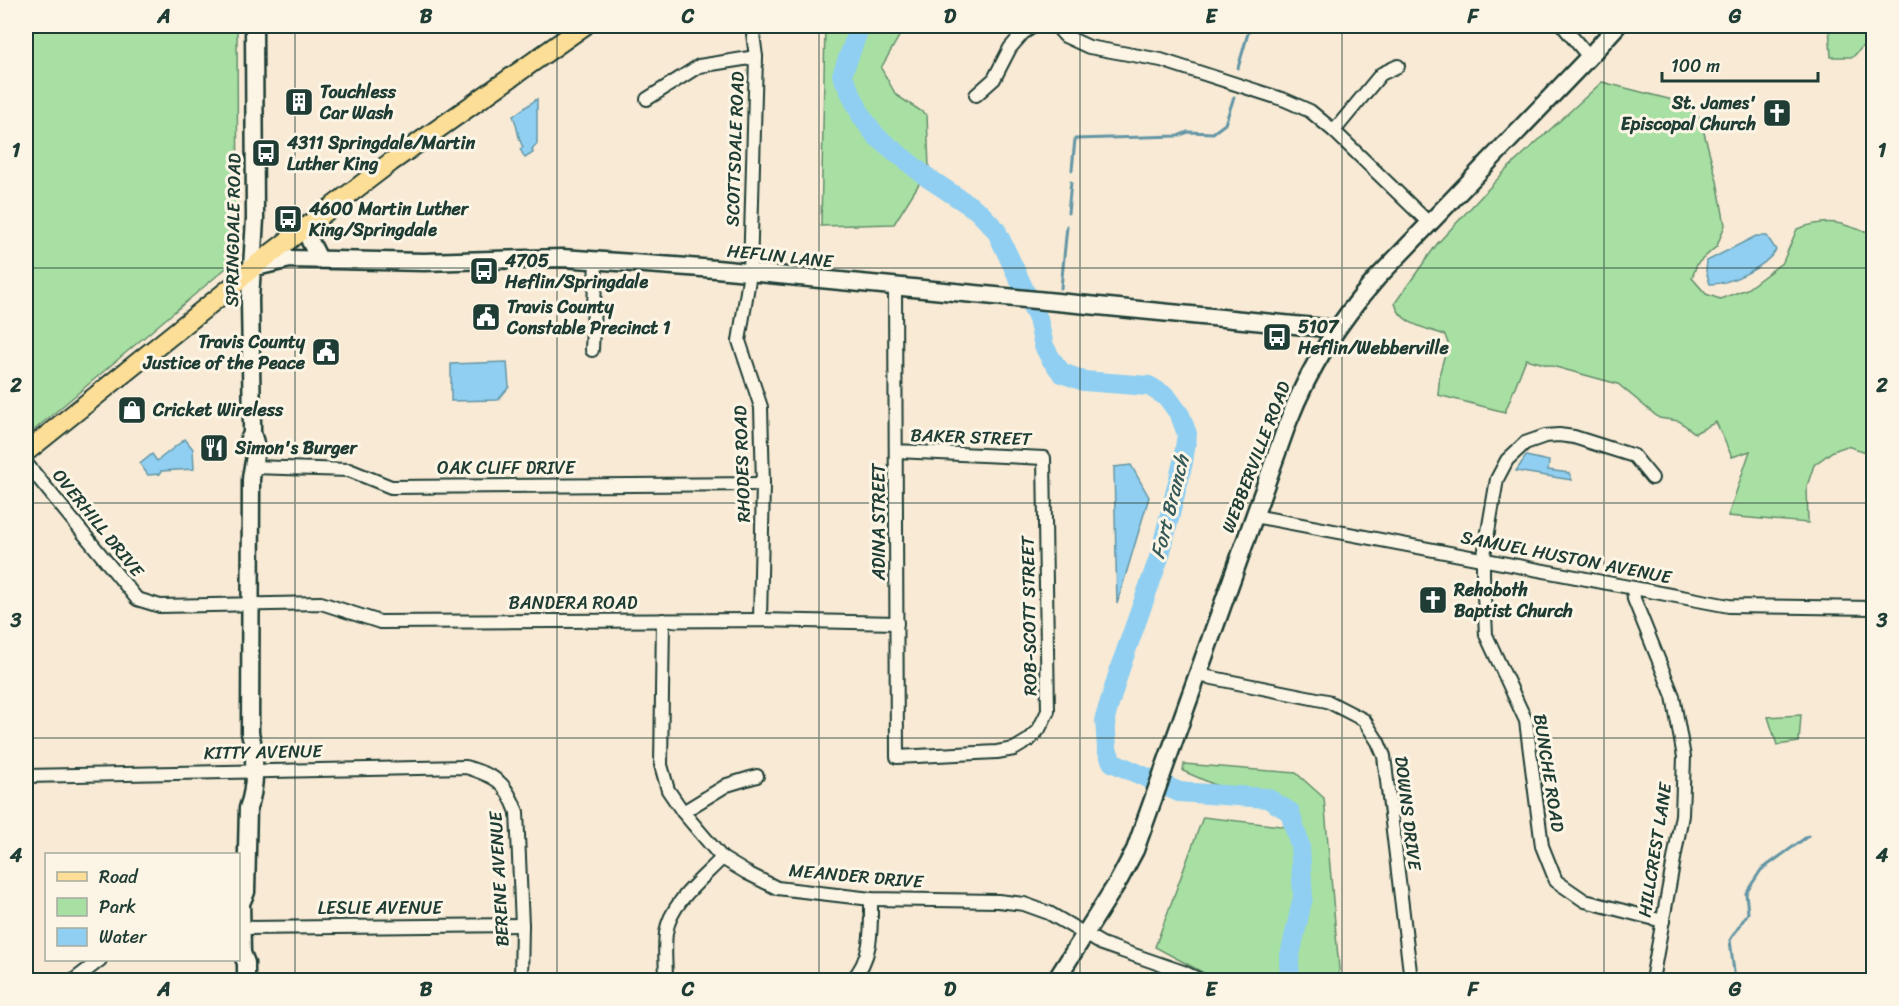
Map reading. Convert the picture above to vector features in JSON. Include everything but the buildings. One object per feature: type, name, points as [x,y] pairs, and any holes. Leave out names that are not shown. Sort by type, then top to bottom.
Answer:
[{"type":"main road","points":[[26,452],[234,285],[252,268],[391,162],[584,26]]},
{"type":"street","name":"SPRINGDALE ROAD","points":[[246,981],[246,963],[251,953],[243,928],[250,903],[246,892],[248,808],[252,798],[249,771],[254,745],[250,733],[252,467],[256,459],[256,442],[252,434],[250,299],[255,219],[254,26]]},
{"type":"street","name":"SCOTTSDALE ROAD","points":[[750,273],[756,57],[752,26]]},
{"type":"street","points":[[976,95],[994,79],[1010,48],[1023,33],[1034,26]]},
{"type":"street","points":[[1056,26],[1065,36],[1089,47],[1161,60],[1285,100],[1310,111],[1334,131],[1430,224]]},
{"type":"street","points":[[1563,26],[1589,57]]},
{"type":"street","name":"WEBBERVILLE ROAD","points":[[1056,981],[1135,850],[1298,397],[1335,329],[1363,295],[1617,26]]},
{"type":"street","points":[[647,99],[699,66],[756,57]]},
{"type":"street","points":[[1334,131],[1381,74],[1398,66]]},
{"type":"street","points":[[307,227],[310,241],[319,259]]},
{"type":"street","name":"HEFLIN LANE","points":[[252,268],[290,259],[424,262],[562,258],[750,273],[1335,329]]},
{"type":"street","points":[[592,350],[596,261]]},
{"type":"street","name":"RHODES ROAD","points":[[750,273],[739,341],[761,407],[763,484],[760,620]]},
{"type":"street","name":"ADINA STREET","points":[[895,288],[897,757]]},
{"type":"street","points":[[1303,326],[1317,360]]},
{"type":"street","name":"BUNCHE ROAD","points":[[1652,478],[1634,456],[1574,437],[1545,436],[1525,443],[1507,460],[1497,479],[1483,561],[1486,636],[1526,721],[1542,846],[1556,881],[1586,902],[1663,921]]},
{"type":"street","name":"BAKER STREET","points":[[896,451],[1044,458]]},
{"type":"street","name":"ROB-SCOTT STREET","points":[[897,757],[997,752],[1014,749],[1029,740],[1039,729],[1048,711],[1044,458]]},
{"type":"street","name":"OVERHILL DRIVE","points":[[26,463],[137,600],[160,606],[252,603]]},
{"type":"street","name":"OAK CLIFF DRIVE","points":[[252,467],[349,470],[392,487],[763,484]]},
{"type":"street","name":"SAMUEL HUSTON AVENUE","points":[[1254,516],[1483,561],[1742,607],[1874,608]]},
{"type":"street","name":"HILLCREST LANE","points":[[1633,588],[1634,599],[1673,696],[1684,757],[1682,815],[1652,981]]},
{"type":"street","name":"BANDERA ROAD","points":[[252,603],[321,603],[380,622],[760,620],[897,624]]},
{"type":"street","name":"MEANDER DRIVE","points":[[663,620],[661,765],[668,790],[722,858],[777,888],[871,899],[1010,902],[1036,907],[1085,936],[1120,952],[1183,972],[1200,981]]},
{"type":"street","name":"DOWNS DRIVE","points":[[1198,675],[1326,701],[1364,720],[1372,730],[1384,756],[1411,981]]},
{"type":"street","name":"KITTY AVENUE","points":[[26,776],[466,767],[486,773],[499,781]]},
{"type":"street","points":[[684,812],[727,785],[757,776]]},
{"type":"street","name":"BERENE AVENUE","points":[[499,781],[510,795],[517,812],[522,925],[521,981]]},
{"type":"street","points":[[666,981],[666,933],[671,917],[682,900],[722,858]]},
{"type":"street","points":[[852,981],[862,967],[870,947],[871,899]]},
{"type":"street","name":"LESLIE AVENUE","points":[[243,928],[522,925]]},
{"type":"street","points":[[74,981],[99,961]]},
{"type":"green space","points":[[26,26],[237,26],[238,258],[26,437]]},
{"type":"green space","points":[[825,26],[905,26],[881,68],[896,95],[927,115],[929,168],[894,224],[821,226]]},
{"type":"green space","points":[[1829,26],[1873,26],[1873,35],[1853,57],[1831,57]]},
{"type":"green space","points":[[1602,82],[1684,103],[1700,118],[1717,181],[1725,225],[1717,246],[1697,264],[1692,278],[1706,294],[1720,299],[1747,289],[1783,262],[1797,229],[1808,225],[1836,223],[1873,235],[1873,454],[1847,446],[1833,451],[1814,465],[1807,486],[1808,523],[1728,516],[1750,451],[1732,457],[1716,422],[1695,433],[1679,421],[1659,418],[1618,384],[1526,359],[1505,412],[1438,395],[1440,372],[1448,343],[1445,335],[1415,325],[1402,316],[1398,310],[1395,303],[1437,244],[1505,171]]},
{"type":"green space","points":[[1801,715],[1799,742],[1777,745],[1768,717]]},
{"type":"green space","points":[[1184,764],[1296,773],[1324,798],[1340,980],[1217,980],[1155,947],[1203,817],[1281,826],[1302,832],[1294,810],[1271,796],[1215,785],[1183,771]]},
{"type":"water","points":[[537,99],[537,144],[532,149],[533,153],[525,158],[520,149],[523,147],[513,116]]},
{"type":"water","points":[[1756,236],[1767,236],[1776,250],[1771,256],[1756,268],[1737,278],[1710,284],[1706,271],[1707,261]]},
{"type":"water","points":[[507,362],[509,387],[498,400],[451,401],[451,364]]},
{"type":"water","points":[[185,439],[193,449],[194,469],[161,471],[160,474],[148,475],[140,464],[152,454],[157,461]]},
{"type":"water","points":[[1526,456],[1549,461],[1548,470],[1569,473],[1572,480],[1516,471]]},
{"type":"water","points":[[1131,465],[1149,497],[1117,604],[1114,467]]},
{"type":"waterway","name":"Fort Branch","points":[[860,26],[842,75],[862,117],[876,136],[928,178],[978,211],[996,230],[1038,319],[1044,346],[1062,373],[1084,381],[1149,386],[1167,397],[1180,415],[1187,434],[1183,462],[1160,555],[1105,718],[1107,749],[1112,762],[1179,792],[1267,798],[1290,812],[1300,846],[1303,897],[1289,960],[1290,980]]},
{"type":"waterway","points":[[1238,68],[1250,26]]},
{"type":"waterway","points":[[1072,170],[1075,139],[1178,136],[1188,132],[1213,133],[1225,124],[1234,97]]},
{"type":"waterway","points":[[1068,213],[1071,182]]},
{"type":"waterway","points":[[1061,288],[1067,226]]},
{"type":"waterway","points":[[1040,327],[1046,316]]},
{"type":"waterway","points":[[1735,980],[1730,940],[1748,913],[1746,893],[1761,870],[1808,836]]},
{"type":"place","name":"Touchless Car Wash","points":[[299,102]]},
{"type":"place","name":"St. James' Episcopal Church","points":[[1777,113]]},
{"type":"place","name":"4311 Springdale/Martin Luther King","points":[[266,153]]},
{"type":"place","name":"4600 Martin Luther King/Springdale","points":[[288,219]]},
{"type":"place","name":"4705 Heflin/Springdale","points":[[484,271]]},
{"type":"place","name":"Travis County Constable Precinct 1","points":[[486,317]]},
{"type":"place","name":"5107 Heflin/Webberville","points":[[1277,337]]},
{"type":"place","name":"Travis County Justice of the Peace","points":[[326,352]]},
{"type":"place","name":"Cricket Wireless","points":[[132,410]]},
{"type":"place","name":"Simon's Burger","points":[[214,448]]},
{"type":"place","name":"Rehoboth Baptist Church","points":[[1433,600]]}]
